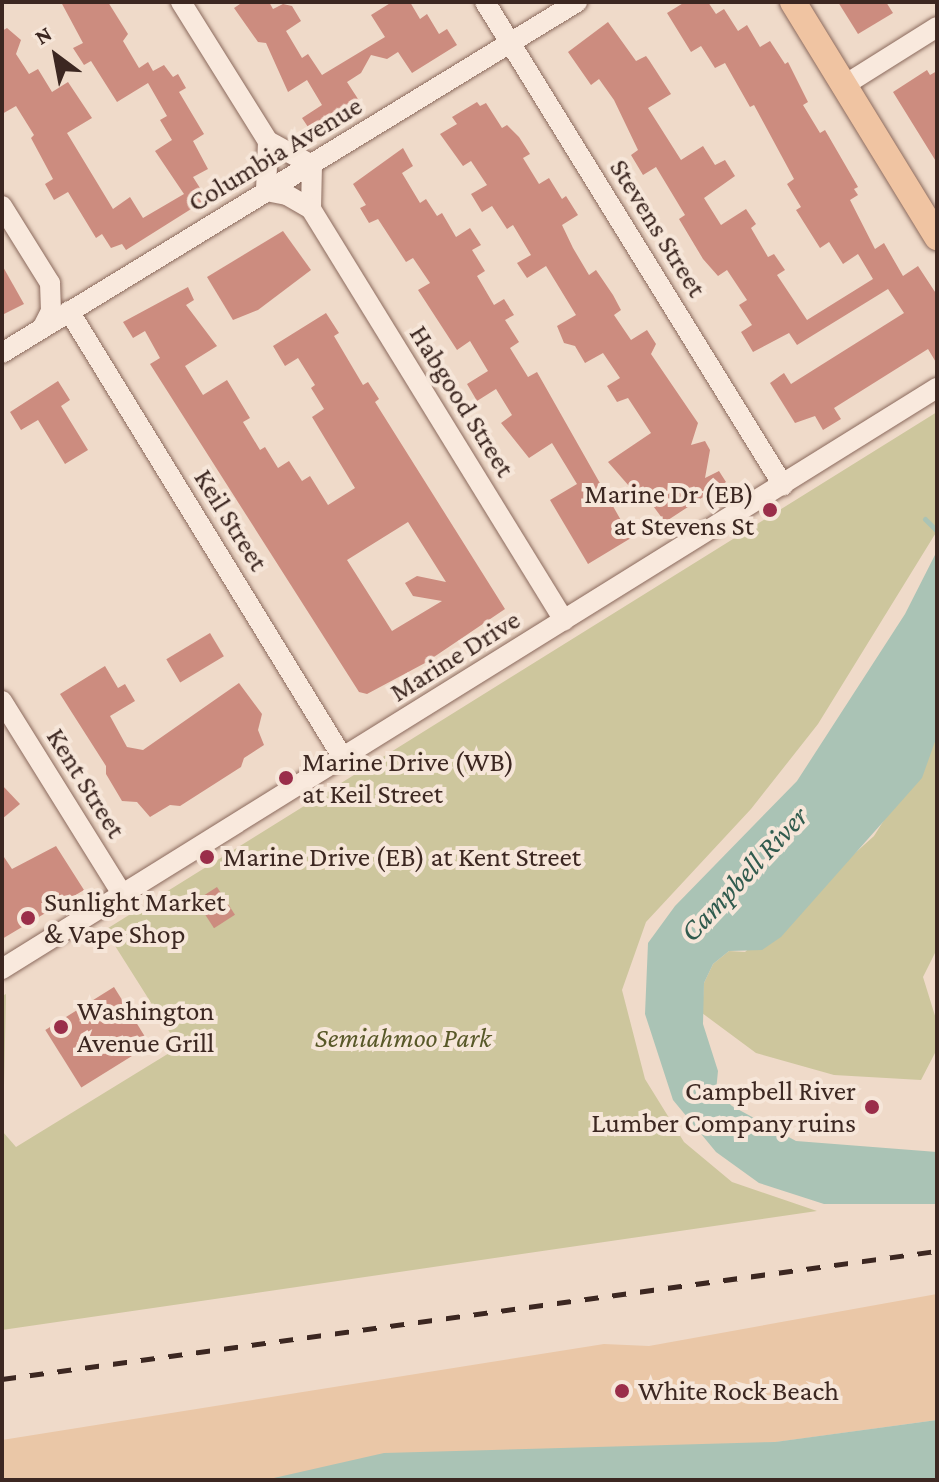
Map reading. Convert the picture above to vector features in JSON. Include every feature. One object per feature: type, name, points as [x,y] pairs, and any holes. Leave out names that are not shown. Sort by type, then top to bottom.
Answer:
[{"type":"main road","points":[[793,2],[937,237]]},
{"type":"street","points":[[181,2],[268,141],[312,165],[311,209],[287,195],[266,191],[268,141]]},
{"type":"street","name":"Stevens Street","points":[[485,2],[783,485]]},
{"type":"street","name":"Columbia Avenue","points":[[2,353],[577,2]]},
{"type":"street","points":[[843,86],[937,27]]},
{"type":"street","points":[[2,206],[50,283],[74,296],[92,297]]},
{"type":"street","name":"Habgood Street","points":[[311,209],[564,621]]},
{"type":"street","points":[[43,327],[51,311],[50,283]]},
{"type":"street","name":"Keil Street","points":[[69,311],[343,758]]},
{"type":"street","name":"Marine Drive","points":[[2,969],[937,388]]},
{"type":"street","name":"Kent Street","points":[[2,701],[122,894]]},
{"type":"green space","name":"Semiahmoo Park","points":[[937,412],[937,531],[818,724],[751,809],[646,922],[622,990],[645,1079],[684,1142],[732,1182],[817,1211],[2,1330],[2,996],[6,994],[3,1132],[16,1147],[179,1047],[105,930]]},
{"type":"green space","points":[[937,736],[937,949],[923,977],[936,1019],[935,1053],[921,1080],[834,1075],[756,1053],[702,1013],[704,983],[713,964],[729,951],[745,952],[874,836]]},
{"type":"sand","name":"White Rock Beach","points":[[937,1294],[937,1420],[776,1442],[265,1480],[2,1480],[2,1440],[604,1344],[649,1346]]},
{"type":"water","name":"Campbell River","points":[[937,551],[937,736],[922,778],[781,937],[762,950],[729,951],[713,964],[704,983],[703,1024],[718,1071],[716,1091],[732,1106],[796,1141],[937,1152],[937,1204],[824,1204],[759,1183],[716,1152],[673,1100],[645,1014],[648,943],[675,906],[797,781],[905,614]]},
{"type":"water","points":[[937,1420],[937,1480],[265,1480],[384,1453],[775,1442]]},
{"type":"building","points":[[61,2],[108,2],[128,34],[123,41],[139,68],[148,62],[153,71],[164,65],[173,77],[178,74],[186,88],[179,92],[204,134],[193,141],[208,169],[193,177],[207,199],[126,250],[122,244],[111,248],[102,234],[96,238],[68,192],[54,200],[45,184],[53,179],[31,138],[34,135],[16,106],[2,114],[2,31],[7,28],[21,40],[16,54],[29,74],[38,69],[52,92],[68,82],[92,118],[67,133],[113,209],[130,197],[143,218],[184,194],[155,151],[172,140],[160,120],[167,116],[148,83],[117,102],[91,61],[84,65],[73,48],[83,43]]},
{"type":"building","points":[[243,2],[269,2],[273,9],[283,4],[292,6],[301,21],[286,31],[302,58],[308,54],[322,75],[385,37],[371,15],[392,2],[410,2],[420,19],[427,14],[439,34],[447,29],[457,45],[412,73],[398,52],[387,59],[371,55],[361,73],[347,82],[360,102],[310,130],[302,118],[322,105],[307,80],[288,92],[266,43],[258,42],[234,8]]},
{"type":"building","points":[[685,2],[708,2],[716,14],[724,9],[738,31],[747,25],[760,47],[770,41],[785,64],[788,62],[808,102],[803,105],[820,133],[825,130],[858,187],[854,189],[858,195],[850,200],[875,249],[884,243],[903,276],[918,266],[937,295],[937,364],[928,349],[834,408],[841,419],[823,430],[815,416],[795,423],[770,383],[784,373],[791,384],[904,313],[888,289],[797,345],[789,333],[753,352],[741,332],[752,325],[739,305],[747,300],[727,270],[718,276],[703,259],[679,219],[685,215],[656,167],[643,175],[631,155],[638,150],[614,100],[599,79],[591,85],[568,52],[608,22],[636,61],[646,56],[671,94],[648,108],[681,160],[703,146],[715,165],[725,160],[735,176],[704,198],[721,225],[746,209],[756,224],[751,228],[768,257],[774,254],[785,270],[777,275],[807,320],[873,279],[858,254],[843,264],[829,242],[820,248],[796,210],[801,207],[787,184],[794,179],[754,105],[750,107],[725,63],[715,68],[701,46],[691,52],[667,13]]},
{"type":"building","points":[[838,2],[886,2],[893,13],[858,34]]},
{"type":"building","points":[[927,70],[930,75],[937,71],[937,163],[893,92]]},
{"type":"building","points":[[477,102],[480,106],[486,103],[502,128],[507,125],[519,137],[530,154],[523,158],[539,184],[549,178],[562,199],[566,196],[578,215],[562,225],[573,248],[589,275],[596,270],[613,295],[621,310],[614,315],[631,340],[647,330],[656,344],[651,354],[698,423],[691,445],[705,441],[710,450],[705,478],[719,471],[726,482],[665,522],[645,495],[636,494],[608,462],[651,433],[628,398],[617,402],[607,386],[620,378],[603,353],[585,363],[575,346],[564,343],[557,326],[576,315],[546,266],[527,278],[517,263],[531,255],[513,225],[507,229],[492,206],[482,212],[471,194],[487,185],[471,161],[463,166],[440,134],[457,124],[452,117]]},
{"type":"building","points":[[403,148],[413,166],[402,173],[420,203],[426,199],[437,216],[442,213],[456,237],[470,228],[481,245],[472,250],[485,271],[477,276],[494,305],[504,299],[514,315],[505,320],[519,342],[510,348],[528,377],[537,372],[631,538],[588,564],[550,500],[577,484],[552,443],[529,458],[501,423],[512,415],[496,389],[477,401],[467,384],[488,371],[470,341],[457,350],[418,290],[430,283],[413,258],[406,262],[378,219],[369,223],[360,208],[366,205],[353,184]]},
{"type":"building","points":[[283,231],[311,270],[258,310],[233,320],[207,277]]},
{"type":"building","points":[[2,265],[24,304],[2,315]]},
{"type":"building","points":[[188,287],[194,300],[186,305],[217,346],[185,366],[203,395],[227,380],[250,418],[243,422],[260,450],[265,447],[278,468],[289,461],[302,481],[310,476],[328,505],[355,488],[312,417],[324,409],[311,388],[315,385],[298,358],[285,366],[273,346],[326,313],[339,333],[334,336],[363,385],[368,382],[379,399],[375,402],[505,609],[425,663],[367,694],[359,692],[150,364],[160,358],[145,331],[133,338],[123,322]],"holes":[[[408,522],[446,582],[417,576],[405,583],[413,596],[442,601],[392,631],[347,560]]]},
{"type":"building","points":[[58,381],[70,400],[61,406],[88,450],[65,464],[38,420],[21,430],[10,412]]},
{"type":"building","points":[[210,633],[224,656],[180,682],[166,659]]},
{"type":"building","points":[[105,666],[118,688],[125,684],[135,701],[110,716],[127,747],[143,750],[239,683],[262,714],[258,730],[264,745],[244,758],[241,767],[180,806],[170,805],[150,817],[137,802],[122,801],[106,774],[106,766],[60,694]]},
{"type":"building","points":[[2,785],[20,804],[2,819]]},
{"type":"building","points":[[56,846],[84,890],[2,939],[2,854],[12,869]]},
{"type":"building","points":[[217,887],[235,915],[214,928],[196,901]]},
{"type":"building","points":[[114,987],[150,1045],[81,1088],[45,1030]]},
{"type":"waterway","points":[[925,519],[937,531]]},
{"type":"railway","points":[[2,1379],[937,1251]]},
{"type":"place","name":"Marine Dr (EB) at Stevens St","points":[[770,510]]},
{"type":"place","name":"Marine Drive (WB) at Keil Street","points":[[286,778]]},
{"type":"place","name":"Marine Drive (EB) at Kent Street","points":[[207,857]]},
{"type":"place","name":"Sunlight Market & Vape Shop","points":[[28,918]]},
{"type":"place","name":"Washington Avenue Grill","points":[[61,1027]]},
{"type":"place","name":"Campbell River Lumber Company ruins","points":[[872,1107]]},
{"type":"place","name":"White Rock Beach","points":[[622,1391]]}]
